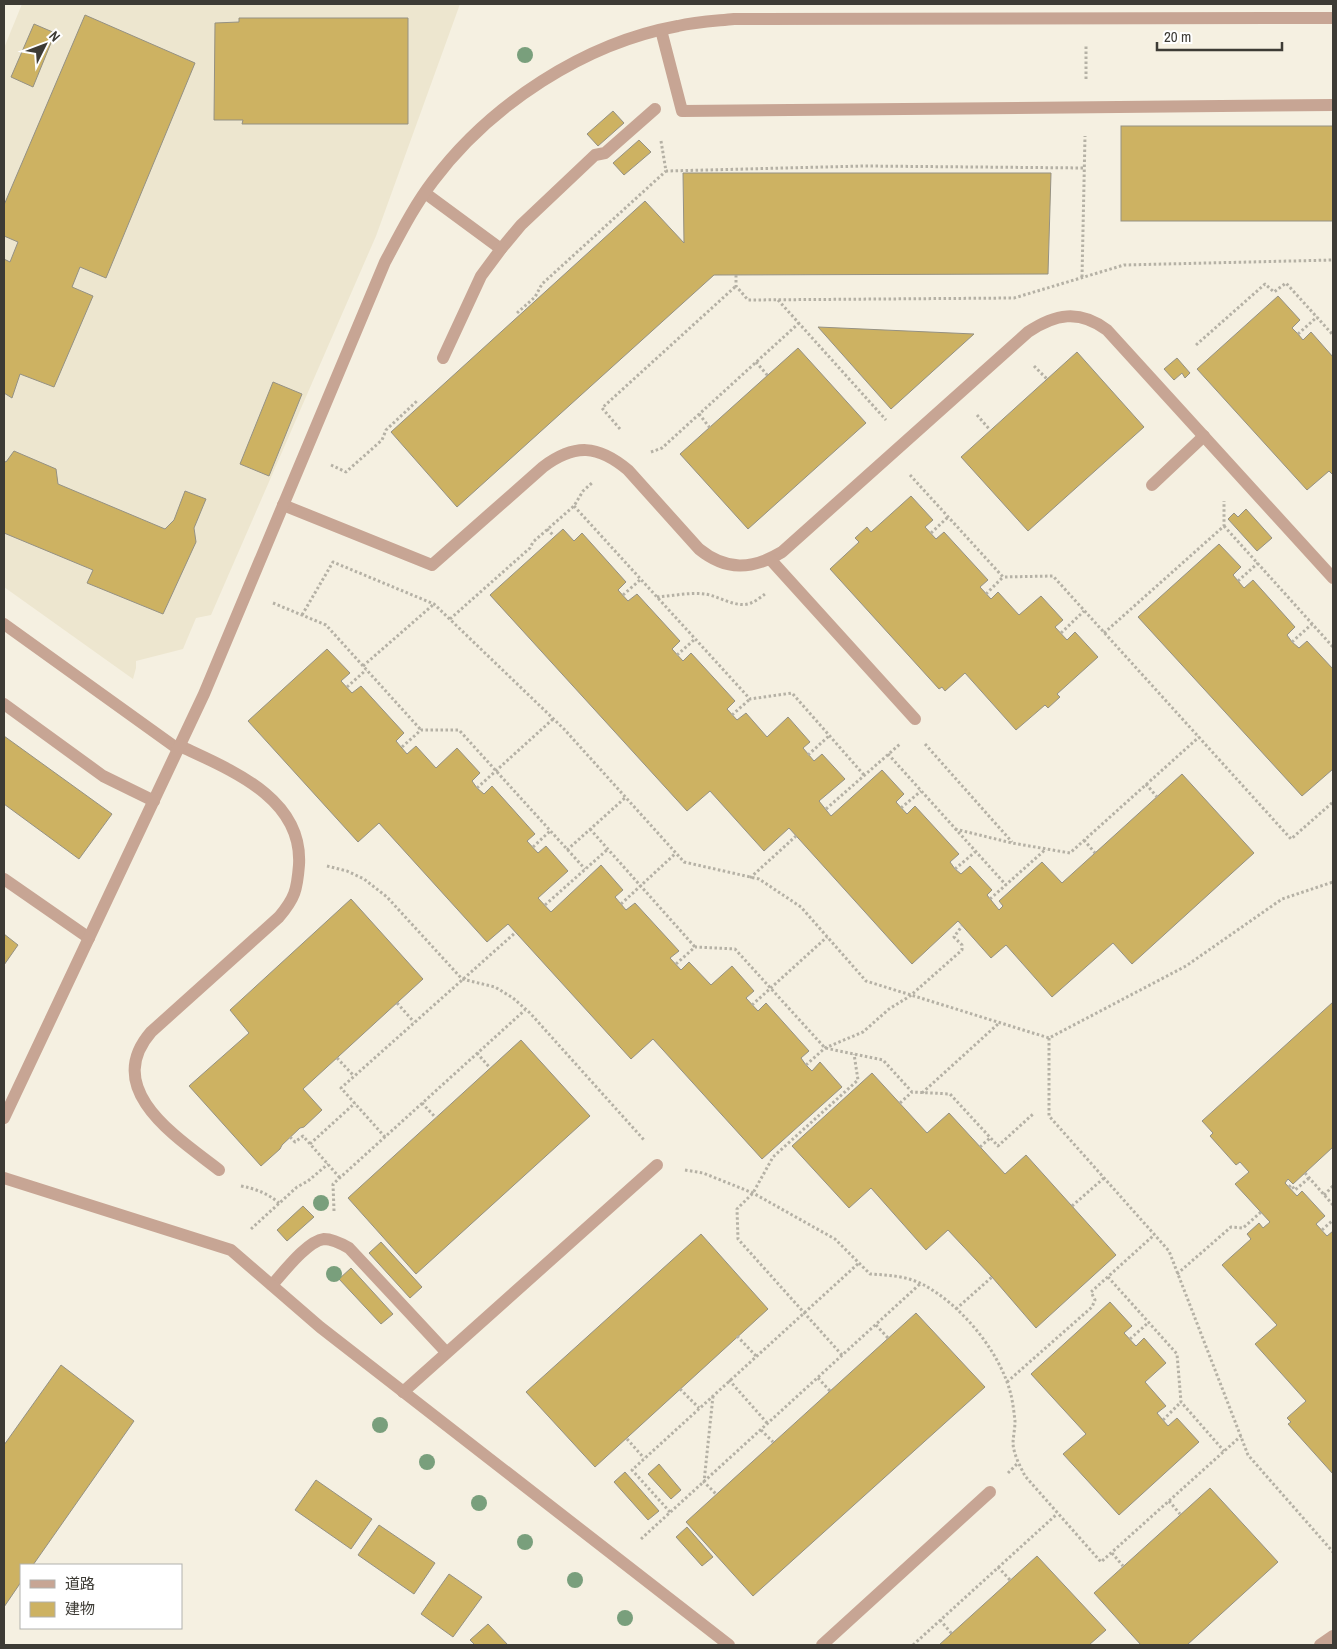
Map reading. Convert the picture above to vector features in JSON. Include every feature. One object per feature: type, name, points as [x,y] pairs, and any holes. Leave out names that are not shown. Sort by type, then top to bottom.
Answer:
[{"type":"street","points":[[4,1118],[204,694],[385,262],[406,221],[425,193],[452,158],[496,114],[536,84],[604,49],[638,36],[677,26],[734,19],[1333,18]]},
{"type":"street","points":[[661,30],[682,111],[1333,104]]},
{"type":"street","points":[[442,358],[481,276],[500,249],[521,225],[595,155],[605,153],[655,108]]},
{"type":"street","points":[[425,193],[500,249]]},
{"type":"street","points":[[283,505],[432,565],[543,467],[558,456],[573,450],[588,450],[603,454],[617,461],[628,470],[699,549],[710,557],[723,564],[752,565],[770,559],[782,552],[1028,332],[1053,319],[1075,316],[1095,322],[1106,330],[1333,578]]},
{"type":"street","points":[[1152,485],[1204,436]]},
{"type":"street","points":[[770,559],[914,719]]},
{"type":"street","points":[[4,624],[179,747],[247,779],[278,805],[291,824],[300,855],[298,885],[290,904],[151,1032],[142,1042],[137,1057],[135,1071],[137,1085],[142,1100],[152,1114],[173,1134],[219,1170]]},
{"type":"street","points":[[4,704],[103,776],[154,801]]},
{"type":"street","points":[[4,879],[89,938]]},
{"type":"street","points":[[403,1392],[657,1165]]},
{"type":"street","points":[[4,1178],[231,1250],[320,1327],[729,1645]]},
{"type":"street","points":[[272,1285],[314,1242],[325,1239],[334,1241],[350,1248],[446,1352]]},
{"type":"street","points":[[822,1645],[990,1492]]},
{"type":"street","points":[[1320,1645],[1333,1636]]},
{"type":"path","points":[[1082,277],[1086,46]]},
{"type":"path","points":[[655,108],[666,171]]},
{"type":"path","points":[[517,313],[535,297],[542,284],[666,171],[865,166],[1085,168]]},
{"type":"path","points":[[736,275],[736,286],[748,300],[1014,298],[1124,265],[1333,260]]},
{"type":"path","points":[[1196,345],[1265,284],[1274,292],[1286,283],[1333,336]]},
{"type":"path","points":[[450,619],[530,548],[533,542],[574,506],[583,491],[635,445],[602,408],[736,286]]},
{"type":"path","points":[[778,300],[906,441]]},
{"type":"path","points":[[1298,334],[1317,317]]},
{"type":"path","points":[[662,448],[799,323]]},
{"type":"path","points":[[1030,361],[1047,379]]},
{"type":"path","points":[[756,362],[768,376]]},
{"type":"path","points":[[331,465],[346,472],[382,440],[386,430],[418,400]]},
{"type":"path","points":[[975,412],[990,430]]},
{"type":"path","points":[[699,414],[710,428]]},
{"type":"path","points":[[902,479],[909,473],[1003,578]]},
{"type":"path","points":[[1224,499],[1224,526],[1333,647]]},
{"type":"path","points":[[574,506],[750,699]]},
{"type":"path","points":[[930,534],[948,517]]},
{"type":"path","points":[[1104,633],[1224,526]]},
{"type":"path","points":[[547,529],[554,536]]},
{"type":"path","points":[[302,615],[333,562],[434,604],[554,719],[684,862],[759,879],[801,907],[866,981],[1049,1038],[1186,966],[1282,899],[1333,882]]},
{"type":"path","points":[[1238,581],[1258,564]]},
{"type":"path","points":[[986,594],[1003,578],[1053,576],[1291,839],[1333,802]]},
{"type":"path","points":[[623,596],[641,579]]},
{"type":"path","points":[[658,597],[693,593],[707,594],[741,604],[751,603],[766,593],[770,596],[789,580]]},
{"type":"path","points":[[273,603],[326,625],[421,730]]},
{"type":"path","points":[[363,666],[434,604]]},
{"type":"path","points":[[1061,633],[1084,611]]},
{"type":"path","points":[[1292,642],[1312,624]]},
{"type":"path","points":[[677,655],[695,639]]},
{"type":"path","points":[[347,687],[366,670]]},
{"type":"path","points":[[732,715],[750,699],[792,693],[864,775]]},
{"type":"path","points":[[477,788],[554,719]]},
{"type":"path","points":[[402,747],[421,730],[459,730],[585,869]]},
{"type":"path","points":[[808,755],[830,735]]},
{"type":"path","points":[[955,829],[1012,843],[1070,853],[1199,737]]},
{"type":"path","points":[[921,738],[1012,843]]},
{"type":"path","points":[[826,809],[901,742]]},
{"type":"path","points":[[888,754],[1006,886]]},
{"type":"path","points":[[1146,784],[1157,797]]},
{"type":"path","points":[[901,808],[921,790]]},
{"type":"path","points":[[567,850],[626,797]]},
{"type":"path","points":[[590,829],[695,947]]},
{"type":"path","points":[[533,847],[550,831]]},
{"type":"path","points":[[750,878],[796,836]]},
{"type":"path","points":[[1084,840],[1095,853]]},
{"type":"path","points":[[545,905],[608,849]]},
{"type":"path","points":[[990,899],[1046,849]]},
{"type":"path","points":[[955,869],[975,852]]},
{"type":"path","points":[[621,904],[676,853]]},
{"type":"path","points":[[299,863],[332,866],[347,870],[364,879],[386,897],[462,979],[495,988],[513,998],[649,1145]]},
{"type":"path","points":[[806,1065],[825,1048],[863,1032],[889,1009],[910,996],[962,950],[962,945],[954,937],[962,926]]},
{"type":"path","points":[[386,1137],[341,1088],[516,932]]},
{"type":"path","points":[[752,1005],[827,937]]},
{"type":"path","points":[[676,964],[695,947],[734,949],[825,1048],[883,1060],[912,1092],[950,1094],[998,1146],[1033,1114]]},
{"type":"path","points":[[397,1003],[414,1022]]},
{"type":"path","points":[[333,1184],[525,1010]]},
{"type":"path","points":[[922,1093],[999,1023]]},
{"type":"path","points":[[1049,1038],[1050,1116],[1168,1251],[1248,1455],[1333,1552]]},
{"type":"path","points":[[477,1053],[490,1068]]},
{"type":"path","points":[[842,1355],[738,1239],[737,1209],[753,1193],[773,1156],[858,1080],[854,1054]]},
{"type":"path","points":[[337,1058],[354,1076]]},
{"type":"path","points":[[900,1103],[912,1092]]},
{"type":"path","points":[[310,1144],[355,1103]]},
{"type":"path","points":[[422,1103],[436,1118]]},
{"type":"path","points":[[290,1137],[295,1142],[302,1136],[340,1178]]},
{"type":"path","points":[[980,1147],[990,1138]]},
{"type":"path","points":[[251,1229],[297,1187],[308,1181],[328,1164]]},
{"type":"path","points":[[677,1169],[703,1173],[753,1193],[835,1239],[870,1274],[894,1275],[921,1284],[943,1297],[956,1309],[977,1331],[995,1357],[1007,1382],[1015,1421],[1013,1445],[1018,1463],[1025,1476],[1101,1562],[1241,1436]]},
{"type":"path","points":[[219,1170],[236,1185],[258,1190],[279,1203]]},
{"type":"path","points":[[1305,1173],[1333,1205]]},
{"type":"path","points":[[1072,1206],[1104,1178]]},
{"type":"path","points":[[1289,1187],[1291,1185],[1295,1190],[1309,1178]]},
{"type":"path","points":[[1324,1195],[1333,1186]]},
{"type":"path","points":[[1178,1274],[1231,1227],[1243,1228],[1261,1212]]},
{"type":"path","points":[[1322,1230],[1333,1220]]},
{"type":"path","points":[[1007,1382],[1092,1307],[1095,1300],[1091,1292],[1154,1235]]},
{"type":"path","points":[[670,1512],[632,1470],[860,1262]]},
{"type":"path","points":[[956,1309],[992,1277]]},
{"type":"path","points":[[1108,1277],[1177,1354],[1181,1402],[1224,1451]]},
{"type":"path","points":[[641,1540],[921,1284]]},
{"type":"path","points":[[1130,1339],[1149,1322]]},
{"type":"path","points":[[876,1325],[888,1338]]},
{"type":"path","points":[[738,1336],[756,1356]]},
{"type":"path","points":[[818,1378],[830,1391]]},
{"type":"path","points":[[729,1380],[768,1424]]},
{"type":"path","points":[[680,1389],[699,1408]]},
{"type":"path","points":[[704,1482],[713,1396]]},
{"type":"path","points":[[1162,1420],[1181,1402]]},
{"type":"path","points":[[761,1430],[773,1442]]},
{"type":"path","points":[[626,1439],[644,1458]]},
{"type":"path","points":[[704,1482],[716,1494]]},
{"type":"path","points":[[1169,1501],[1180,1514]]},
{"type":"path","points":[[913,1645],[1057,1514]]},
{"type":"path","points":[[1112,1553],[1123,1566]]},
{"type":"path","points":[[998,1567],[1010,1580]]},
{"type":"path","points":[[940,1620],[952,1634]]},
{"type":"shaded area","points":[[22,4],[460,4],[376,236],[211,615],[196,618],[183,649],[136,661],[133,679],[4,587],[4,48]]},
{"type":"building","points":[[85,15],[195,63],[106,278],[80,267],[72,287],[93,296],[54,387],[20,374],[12,398],[4,393],[4,259],[10,262],[18,242],[4,236],[4,205]]},
{"type":"building","points":[[239,18],[408,18],[408,124],[242,124],[243,120],[214,120],[215,23],[239,22]]},
{"type":"building","points":[[34,24],[55,33],[33,87],[11,77]]},
{"type":"building","points":[[613,111],[624,123],[598,146],[587,134]]},
{"type":"building","points":[[1121,126],[1333,126],[1333,221],[1121,221]]},
{"type":"building","points":[[639,140],[651,152],[624,175],[613,163]]},
{"type":"building","points":[[683,173],[1051,173],[1048,274],[714,275],[457,507],[391,432],[645,201],[684,243]]},
{"type":"building","points":[[1278,296],[1300,320],[1292,328],[1303,340],[1311,332],[1333,357],[1333,475],[1329,471],[1307,490],[1197,369]]},
{"type":"building","points":[[818,327],[974,334],[891,409]]},
{"type":"building","points":[[798,348],[866,423],[748,529],[680,454]]},
{"type":"building","points":[[1077,352],[1144,427],[1028,531],[961,457]]},
{"type":"building","points":[[1177,358],[1190,373],[1185,378],[1182,373],[1174,380],[1164,369]]},
{"type":"building","points":[[273,382],[302,394],[269,476],[240,464]]},
{"type":"building","points":[[14,451],[56,469],[58,484],[165,529],[174,520],[185,491],[206,499],[194,528],[196,542],[163,614],[87,583],[93,570],[4,533],[4,461],[6,462]]},
{"type":"building","points":[[911,496],[933,520],[925,527],[936,539],[944,532],[988,580],[980,587],[991,599],[998,592],[1019,615],[1041,596],[1063,620],[1055,627],[1067,640],[1075,632],[1098,657],[1057,694],[1060,697],[1048,708],[1045,705],[1016,730],[965,673],[945,691],[942,687],[939,689],[830,569],[859,542],[855,538],[867,527],[871,532]]},
{"type":"building","points":[[1246,509],[1272,538],[1257,551],[1228,519],[1234,513],[1238,517]]},
{"type":"building","points":[[563,529],[574,541],[582,533],[626,582],[618,590],[628,601],[637,594],[680,641],[672,649],[683,661],[691,653],[735,701],[727,709],[737,720],[746,713],[767,737],[788,717],[810,742],[803,748],[814,761],[822,754],[845,779],[819,801],[831,816],[882,770],[904,794],[896,802],[907,814],[915,806],[959,854],[950,862],[955,869],[961,874],[970,866],[992,890],[987,895],[999,910],[1003,906],[999,901],[1042,862],[1062,883],[1182,774],[1254,853],[1132,964],[1113,943],[1052,997],[1006,945],[991,958],[958,921],[912,964],[789,828],[764,851],[710,791],[687,811],[490,595]]},
{"type":"building","points":[[1219,544],[1241,567],[1233,575],[1244,588],[1253,580],[1295,627],[1287,635],[1292,642],[1299,648],[1307,641],[1333,669],[1333,769],[1302,796],[1138,617]]},
{"type":"building","points":[[327,649],[350,673],[341,681],[352,693],[361,686],[404,733],[396,741],[407,754],[416,746],[436,768],[457,748],[480,773],[472,781],[477,788],[484,794],[492,786],[535,834],[527,841],[538,853],[546,846],[568,871],[538,898],[551,912],[601,865],[623,890],[615,897],[626,910],[635,903],[679,951],[670,958],[681,970],[689,962],[711,985],[732,966],[754,991],[746,998],[758,1011],[766,1003],[809,1051],[801,1058],[806,1065],[812,1071],[820,1062],[842,1087],[762,1159],[653,1039],[631,1059],[508,924],[487,942],[379,823],[358,842],[248,721]]},
{"type":"building","points":[[4,736],[112,814],[79,859],[4,804]]},
{"type":"building","points":[[351,899],[423,979],[303,1089],[322,1110],[304,1127],[300,1128],[261,1166],[189,1086],[249,1033],[230,1010]]},
{"type":"building","points":[[4,934],[18,945],[4,965]]},
{"type":"building","points":[[1333,1002],[1333,1147],[1293,1184],[1288,1179],[1285,1183],[1297,1196],[1302,1191],[1325,1216],[1316,1224],[1327,1236],[1333,1231],[1333,1474],[1288,1424],[1291,1422],[1287,1418],[1306,1401],[1255,1344],[1277,1325],[1222,1265],[1251,1239],[1247,1234],[1259,1223],[1263,1228],[1270,1222],[1235,1184],[1249,1172],[1240,1162],[1236,1165],[1210,1136],[1213,1133],[1202,1121]]},
{"type":"building","points":[[521,1040],[590,1116],[416,1274],[348,1198]]},
{"type":"building","points":[[872,1073],[927,1133],[949,1113],[1005,1174],[1026,1155],[1116,1255],[1036,1328],[948,1230],[926,1250],[871,1188],[849,1208],[792,1146]]},
{"type":"building","points":[[303,1206],[314,1217],[287,1241],[277,1230]]},
{"type":"building","points":[[701,1234],[768,1309],[595,1467],[526,1392]]},
{"type":"building","points":[[381,1242],[422,1287],[410,1298],[369,1253]]},
{"type":"building","points":[[351,1268],[393,1314],[381,1324],[339,1279]]},
{"type":"building","points":[[1110,1302],[1132,1326],[1124,1333],[1136,1346],[1144,1338],[1166,1363],[1145,1382],[1166,1406],[1157,1413],[1168,1426],[1177,1418],[1199,1442],[1119,1515],[1063,1454],[1086,1434],[1031,1374]]},
{"type":"building","points":[[916,1313],[985,1387],[753,1596],[686,1522]]},
{"type":"building","points":[[61,1365],[134,1421],[34,1564],[20,1564],[20,1583],[4,1607],[4,1445]]},
{"type":"building","points":[[659,1464],[681,1490],[671,1499],[648,1474]]},
{"type":"building","points":[[625,1472],[659,1511],[648,1520],[614,1482]]},
{"type":"building","points":[[316,1480],[372,1519],[351,1549],[295,1510]]},
{"type":"building","points":[[1210,1488],[1278,1562],[1187,1645],[1141,1645],[1094,1593]]},
{"type":"building","points":[[379,1525],[435,1563],[414,1594],[358,1555]]},
{"type":"building","points":[[687,1527],[713,1557],[702,1566],[676,1537]]},
{"type":"building","points":[[1037,1556],[1106,1630],[1089,1645],[939,1645]]},
{"type":"building","points":[[449,1574],[482,1597],[453,1637],[421,1614]]},
{"type":"building","points":[[488,1624],[508,1645],[475,1645],[470,1640]]}]
